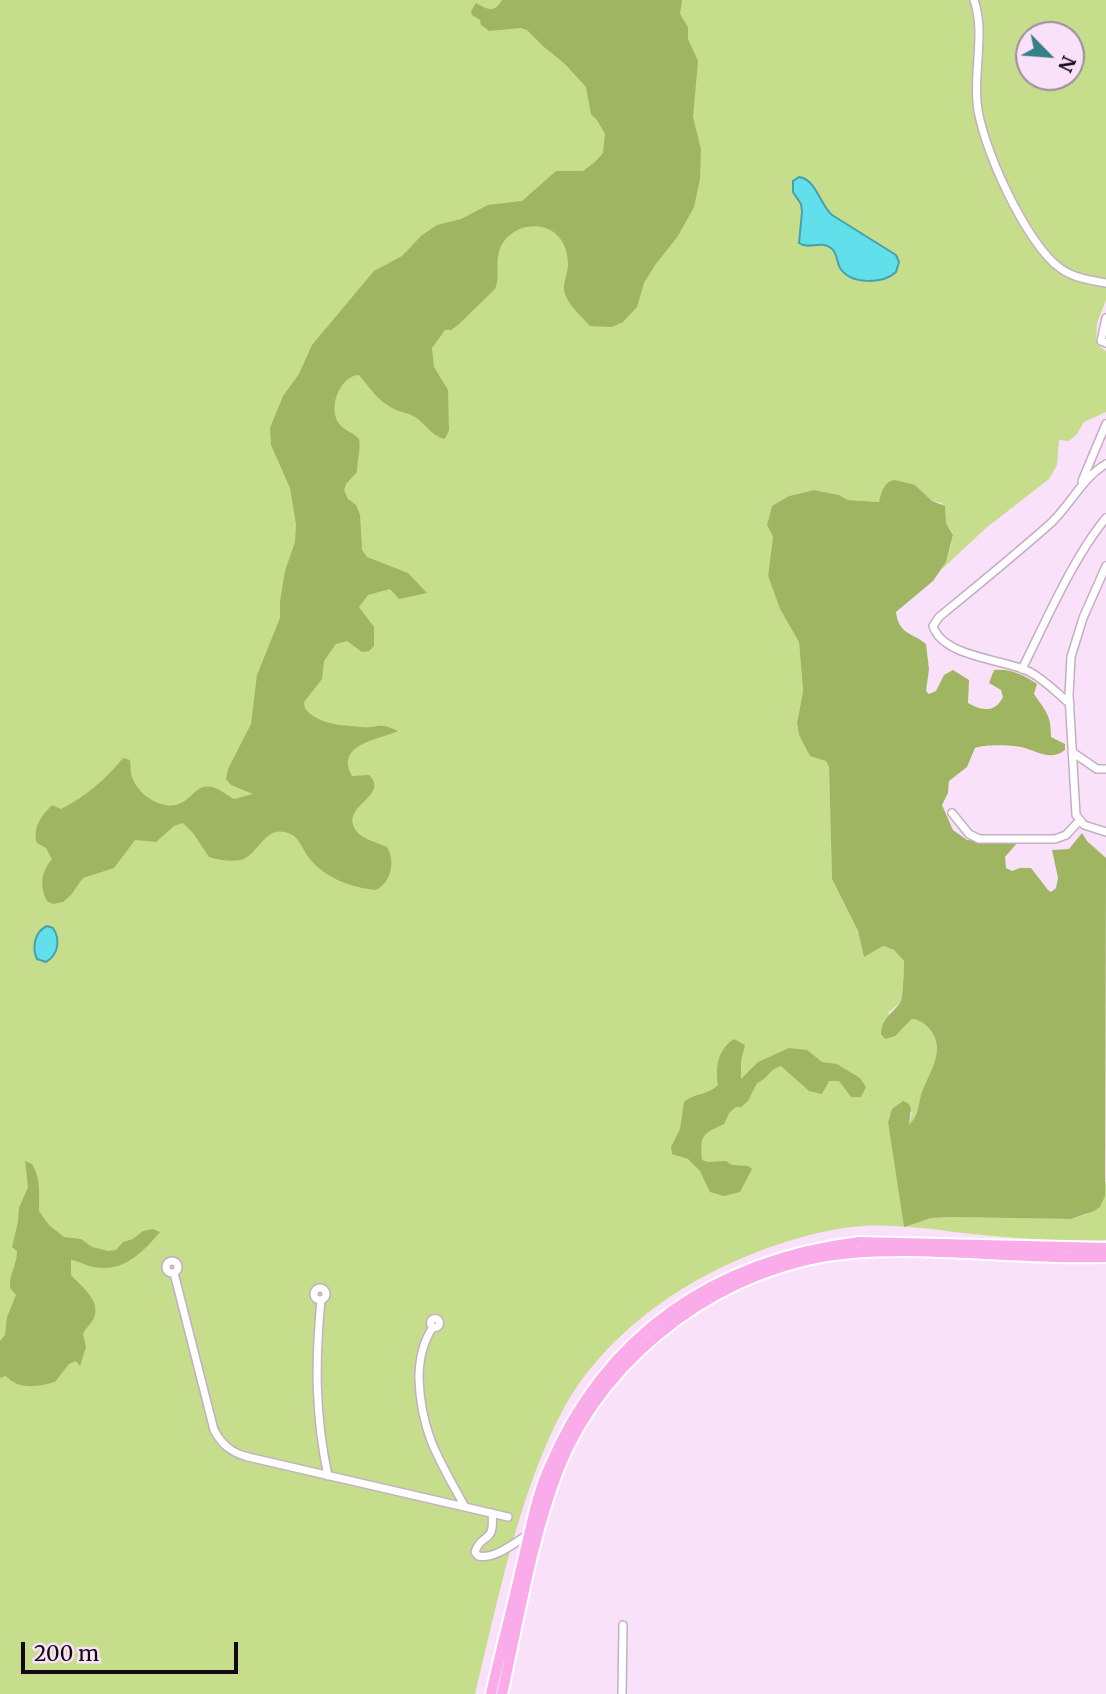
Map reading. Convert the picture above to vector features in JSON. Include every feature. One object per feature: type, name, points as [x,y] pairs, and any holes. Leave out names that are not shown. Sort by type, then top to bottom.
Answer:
[{"type":"highway","points":[[491,1694],[529,1533],[548,1470],[568,1429],[594,1389],[632,1345],[656,1323],[701,1291],[731,1275],[768,1261],[830,1245],[859,1242],[1005,1250]]},
{"type":"highway","points":[[502,1694],[538,1533],[560,1466],[578,1432],[611,1382],[654,1339],[701,1303],[764,1273],[819,1257],[884,1251],[1057,1251],[1106,1248]]},
{"type":"highway","points":[[1057,1251],[1106,1257]]},
{"type":"street","points":[[974,0],[979,25],[977,105],[980,122],[998,172],[1036,242],[1048,257],[1070,274],[1106,283]]},
{"type":"street","points":[[1106,318],[1101,341],[1106,344]]},
{"type":"street","points":[[1077,491],[1106,424]]},
{"type":"street","points":[[1070,704],[1039,678],[1022,668],[962,652],[937,634],[933,627],[939,617],[1052,521],[1093,472],[1106,464]]},
{"type":"street","points":[[1022,668],[1075,567],[1106,518]]},
{"type":"street","points":[[1106,566],[1076,638],[1069,675],[1074,808],[1079,821],[1091,829],[1106,832]]},
{"type":"street","points":[[1072,752],[1097,769],[1106,769]]},
{"type":"street","points":[[952,813],[969,834],[985,839],[1055,839],[1066,835],[1079,821]]},
{"type":"street","points":[[174,1273],[214,1430],[222,1442],[239,1455],[508,1517]]},
{"type":"street","points":[[321,1300],[316,1394],[321,1444],[328,1476]]},
{"type":"street","points":[[433,1327],[425,1341],[421,1358],[422,1415],[429,1440],[465,1507]]},
{"type":"street","points":[[492,1513],[492,1530],[475,1550],[480,1557],[494,1554],[529,1533]]},
{"type":"street","points":[[622,1694],[623,1625]]},
{"type":"green space","points":[[0,0],[1106,0],[1106,300],[1097,323],[1096,344],[1106,351],[1106,412],[1084,422],[1069,441],[1059,440],[1057,465],[1049,479],[986,528],[941,570],[953,534],[946,523],[942,503],[932,501],[915,485],[884,486],[879,502],[848,500],[839,495],[814,490],[789,496],[772,506],[767,525],[773,537],[768,576],[780,609],[799,641],[803,691],[797,723],[799,735],[810,755],[826,761],[829,767],[832,879],[858,931],[864,957],[882,946],[894,950],[904,961],[901,1001],[888,1013],[901,1030],[912,1019],[918,1020],[927,1026],[935,1038],[935,1062],[912,1123],[908,1128],[912,1112],[890,1114],[888,1121],[904,1226],[931,1218],[951,1217],[1071,1219],[1087,1214],[1106,1181],[1106,1240],[1035,1239],[913,1227],[846,1228],[796,1239],[746,1256],[707,1275],[659,1304],[597,1361],[565,1406],[549,1439],[511,1547],[475,1694],[0,1694]]},
{"type":"green space","points":[[502,0],[682,0],[680,14],[688,27],[688,39],[698,61],[693,117],[701,149],[700,179],[694,207],[678,236],[644,283],[637,307],[623,322],[612,327],[590,326],[568,301],[564,291],[567,255],[562,240],[557,235],[544,227],[535,226],[522,228],[508,237],[499,251],[495,289],[458,325],[451,330],[445,330],[432,348],[434,367],[448,390],[449,430],[445,439],[410,414],[383,402],[359,375],[346,381],[337,395],[337,420],[343,428],[359,439],[357,472],[344,490],[360,515],[362,550],[367,557],[408,573],[427,593],[399,599],[390,589],[368,595],[359,607],[374,627],[374,646],[369,651],[362,652],[347,641],[336,644],[324,661],[322,679],[304,702],[305,709],[324,721],[361,727],[382,726],[398,731],[362,744],[349,757],[348,765],[352,776],[369,775],[374,783],[374,790],[358,808],[353,823],[357,832],[387,847],[391,865],[385,883],[375,890],[356,887],[339,880],[315,865],[296,838],[284,832],[271,834],[241,860],[229,861],[209,857],[183,823],[174,826],[156,842],[135,840],[114,868],[83,878],[63,902],[53,904],[47,901],[42,879],[52,859],[46,848],[37,843],[39,822],[52,805],[61,809],[87,793],[123,758],[130,760],[135,784],[145,796],[159,803],[181,803],[200,788],[207,786],[234,799],[253,794],[231,785],[226,779],[228,769],[251,724],[257,675],[280,618],[285,571],[295,542],[296,524],[290,488],[271,445],[270,428],[283,396],[299,374],[312,345],[374,271],[402,256],[422,235],[437,225],[461,219],[488,205],[522,201],[556,171],[583,171],[603,153],[605,134],[591,114],[586,87],[564,63],[527,30],[521,28],[489,31],[472,15],[471,11],[476,3],[493,9]]},
{"type":"green space","points":[[895,480],[915,485],[932,501],[945,506],[946,523],[953,535],[946,562],[933,581],[896,612],[903,629],[926,644],[929,669],[926,691],[929,694],[936,691],[944,675],[953,670],[969,680],[968,703],[988,709],[996,706],[1003,697],[1001,690],[989,683],[994,670],[1017,673],[1037,684],[1034,694],[1049,718],[1051,737],[1065,744],[1065,750],[1054,755],[1011,746],[991,745],[975,748],[967,767],[949,781],[948,793],[942,805],[953,830],[967,840],[1018,842],[1005,857],[1006,868],[1012,871],[1031,868],[1051,892],[1056,888],[1058,878],[1052,850],[1069,849],[1082,833],[1106,858],[1105,1196],[1100,1207],[1071,1219],[951,1217],[931,1218],[904,1227],[888,1122],[892,1109],[903,1101],[911,1108],[909,1125],[914,1118],[937,1047],[929,1029],[923,1023],[912,1019],[895,1036],[885,1039],[881,1034],[886,1020],[901,1001],[904,961],[894,950],[883,946],[864,957],[858,931],[832,879],[829,767],[826,761],[810,756],[799,735],[797,723],[803,691],[799,642],[780,609],[768,576],[773,537],[767,525],[772,506],[789,496],[814,490],[839,495],[848,500],[879,502],[885,485]]},
{"type":"green space","points":[[734,1039],[745,1045],[741,1061],[741,1079],[758,1062],[789,1048],[807,1050],[822,1062],[837,1064],[860,1078],[866,1087],[861,1097],[851,1097],[839,1081],[829,1081],[822,1094],[809,1091],[781,1066],[774,1069],[757,1083],[748,1101],[741,1107],[736,1107],[729,1113],[724,1124],[711,1130],[702,1140],[702,1160],[726,1161],[752,1169],[740,1192],[724,1196],[710,1192],[700,1171],[688,1159],[672,1154],[671,1147],[680,1129],[684,1102],[718,1085],[717,1072],[721,1053]]},
{"type":"green space","points":[[25,1161],[32,1164],[37,1175],[39,1211],[49,1225],[64,1237],[81,1239],[92,1247],[108,1251],[116,1250],[123,1242],[133,1239],[143,1231],[153,1229],[160,1232],[139,1254],[114,1267],[93,1267],[71,1260],[71,1275],[88,1293],[95,1308],[93,1320],[83,1334],[86,1347],[80,1366],[76,1361],[69,1364],[55,1382],[35,1386],[16,1384],[6,1376],[0,1378],[0,1341],[5,1335],[7,1317],[16,1295],[10,1288],[17,1251],[12,1247],[19,1208],[28,1187]]},
{"type":"water","points":[[799,177],[810,182],[832,215],[896,255],[899,262],[896,272],[883,279],[859,280],[845,274],[831,248],[799,243],[802,212],[801,204],[793,192],[793,181]]},
{"type":"water","points":[[47,926],[53,928],[57,942],[56,951],[46,962],[37,959],[35,945],[39,932]]}]
